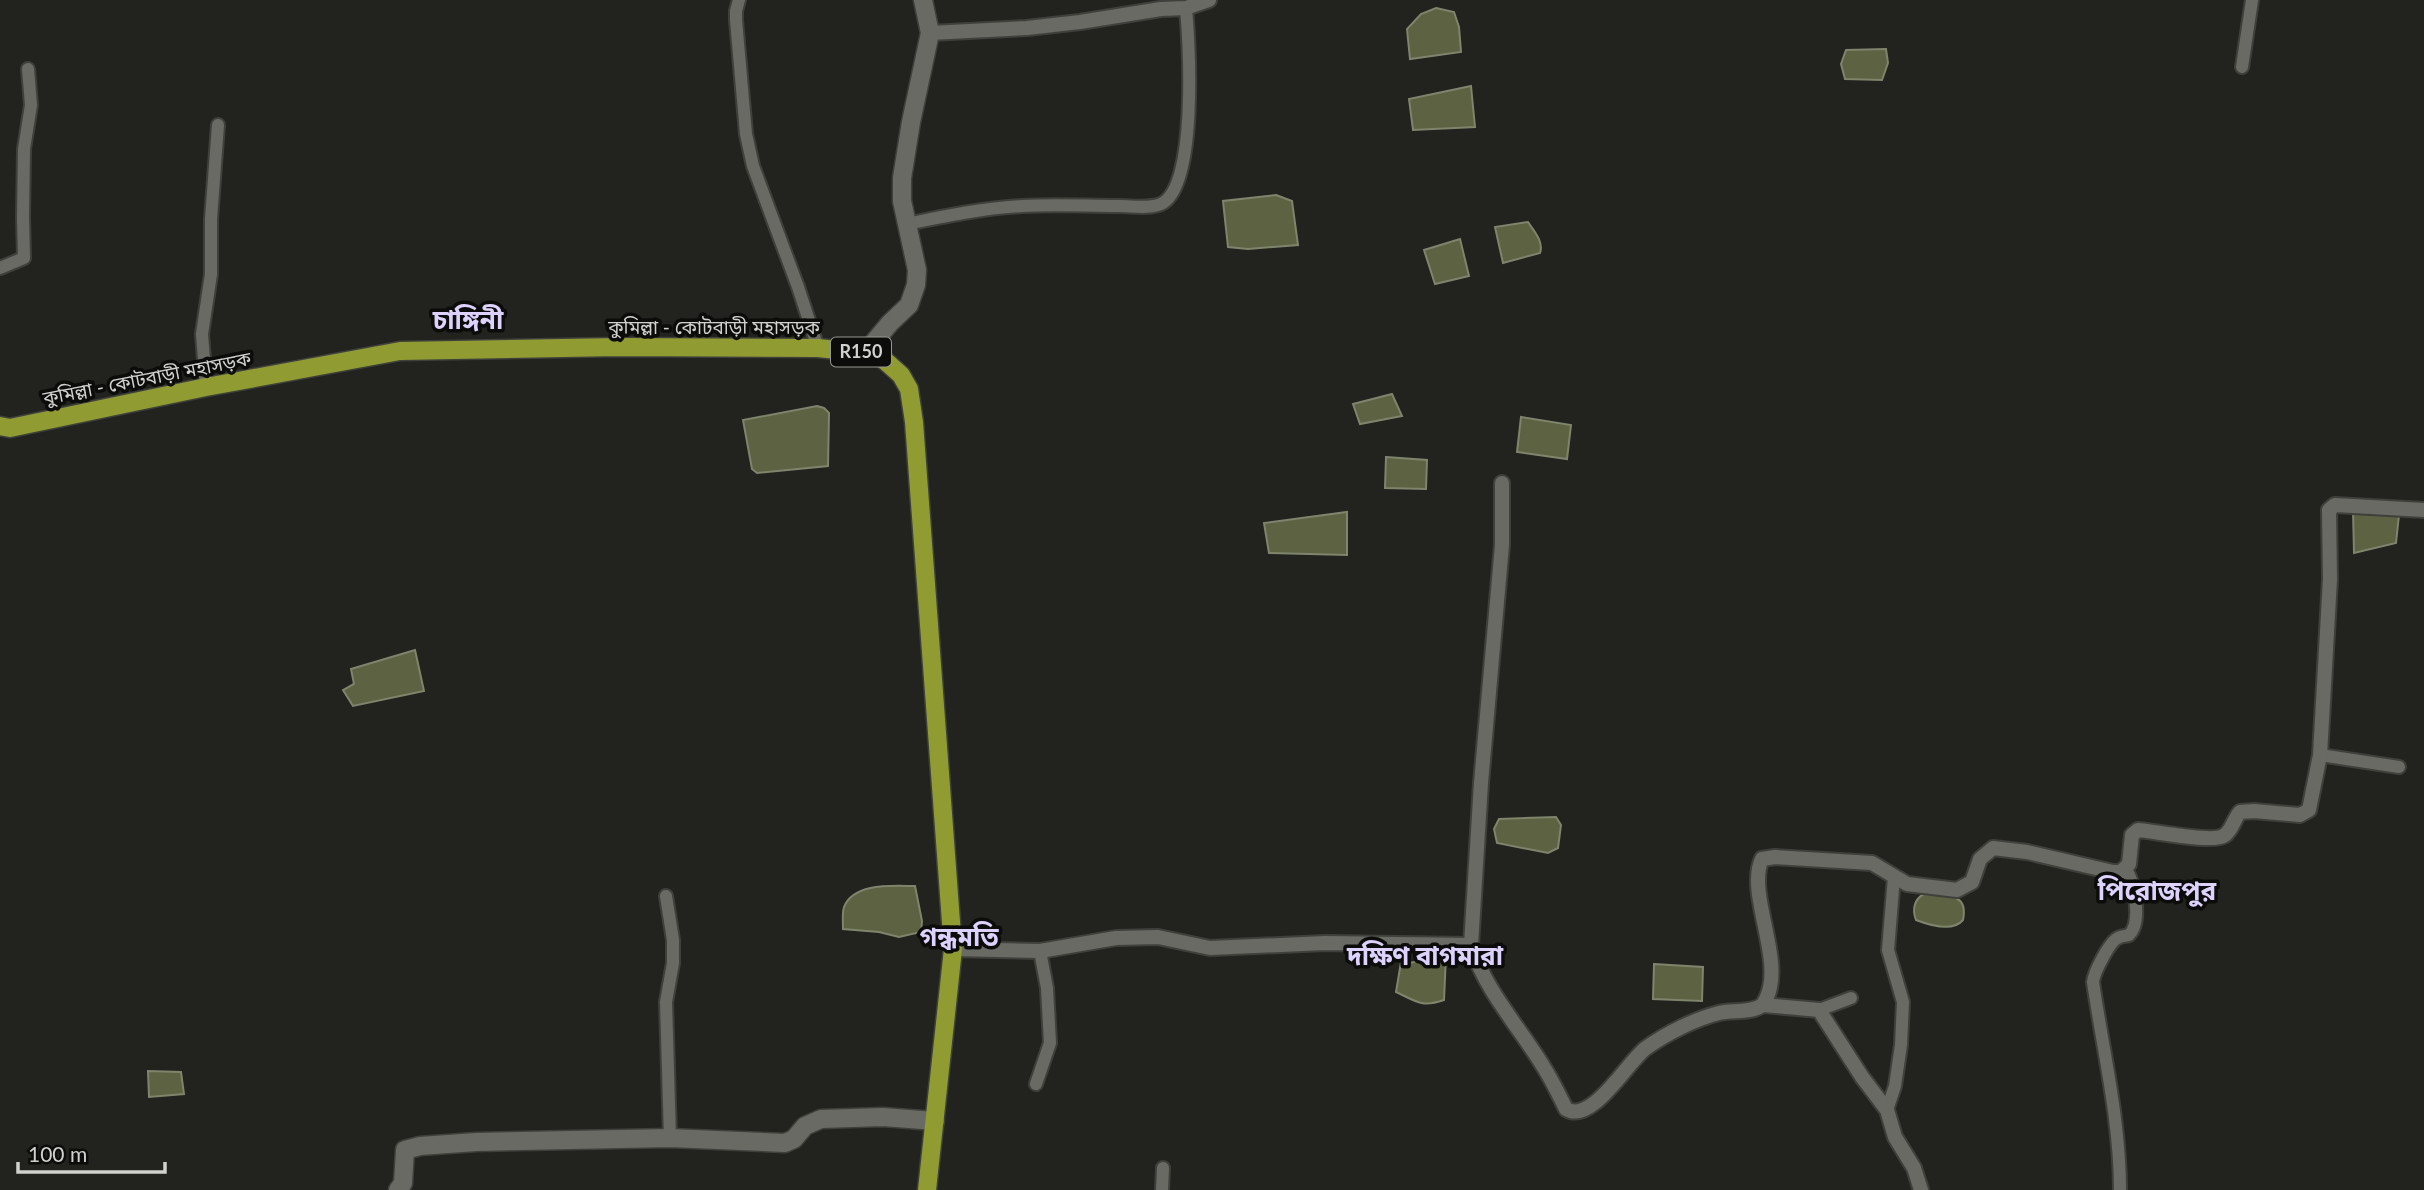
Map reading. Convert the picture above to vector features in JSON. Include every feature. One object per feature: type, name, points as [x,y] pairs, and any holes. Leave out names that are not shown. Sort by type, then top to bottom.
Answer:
[{"type":"main road","points":[[865,353],[909,305],[913,296],[916,270],[902,201],[902,178],[930,33],[923,0]]},
{"type":"main road","name":"কুমিল্লা - কোটবাড়ী মহাসড়ক","points":[[0,426],[10,428],[206,387],[400,351],[618,347],[818,348],[865,353],[882,358],[892,365],[905,380],[912,402],[953,948],[927,1190]]},
{"type":"main road","points":[[398,1190],[403,1183],[405,1150],[412,1147],[476,1142],[670,1138],[785,1143],[794,1139],[805,1126],[821,1119],[883,1117],[935,1121]]},
{"type":"street","points":[[739,0],[736,20],[746,134],[753,166],[818,348]]},
{"type":"street","points":[[930,33],[1027,29],[1161,9],[1186,8],[1209,0]]},
{"type":"street","points":[[2242,67],[2252,0]]},
{"type":"street","points":[[907,224],[1023,206],[1142,206],[1162,203],[1174,187],[1188,140],[1189,58],[1186,8]]},
{"type":"street","points":[[0,268],[24,258],[24,149],[31,105],[28,69]]},
{"type":"street","points":[[206,387],[202,334],[211,274],[211,219],[218,125]]},
{"type":"street","points":[[1502,483],[1502,545],[1480,797],[1471,945],[1488,987],[1544,1066],[1566,1110],[1584,1111],[1589,1108],[1647,1047],[1719,1013],[1763,1005],[1819,1010],[1851,998]]},
{"type":"street","points":[[2126,869],[2131,857],[2132,835],[2138,830],[2166,835],[2218,838],[2228,833],[2240,812],[2305,813],[2310,804],[2320,755],[2330,579],[2329,510],[2335,505],[2424,510]]},
{"type":"street","points":[[2320,755],[2399,767]]},
{"type":"street","points":[[1763,1005],[1771,980],[1758,879],[1762,859],[1775,857],[1872,863],[1907,884],[1957,890],[1972,882],[1980,859],[1993,848],[2027,852],[2113,872],[2126,869]]},
{"type":"street","points":[[2120,1190],[2115,1114],[2093,982],[2096,969],[2113,942],[2120,937],[2129,936],[2134,930],[2136,900],[2132,878],[2126,869]]},
{"type":"street","points":[[1887,1110],[1895,1086],[1903,1002],[1888,950],[1894,877]]},
{"type":"street","points":[[666,896],[673,940],[673,963],[666,1002],[670,1138]]},
{"type":"street","points":[[953,948],[1040,951],[1116,938],[1158,937],[1210,948],[1325,943],[1471,945]]},
{"type":"street","points":[[1036,1084],[1050,1043],[1047,988],[1040,951]]},
{"type":"street","points":[[1819,1010],[1887,1110],[1895,1138],[1914,1168],[1921,1190]]},
{"type":"street","points":[[1162,1190],[1163,1168]]},
{"type":"shaded area","points":[[1436,8],[1454,12],[1459,27],[1461,52],[1410,59],[1407,29],[1421,14]]},
{"type":"shaded area","points":[[1886,49],[1888,63],[1882,80],[1845,79],[1841,64],[1846,50]]},
{"type":"shaded area","points":[[1471,86],[1475,127],[1413,130],[1409,99]]},
{"type":"shaded area","points":[[1276,195],[1292,201],[1298,245],[1248,249],[1228,247],[1223,201]]},
{"type":"shaded area","points":[[1528,222],[1540,241],[1540,253],[1503,263],[1495,227]]},
{"type":"shaded area","points":[[1460,239],[1469,276],[1435,284],[1424,250]]},
{"type":"shaded area","points":[[1392,394],[1402,416],[1360,424],[1353,404]]},
{"type":"shaded area","points":[[817,406],[829,413],[828,466],[757,473],[752,469],[743,420]]},
{"type":"shaded area","points":[[1521,417],[1571,425],[1567,459],[1517,452]]},
{"type":"shaded area","points":[[1386,457],[1427,460],[1426,489],[1385,488]]},
{"type":"shaded area","points":[[2353,510],[2399,515],[2396,543],[2354,553]]},
{"type":"shaded area","points":[[1347,512],[1347,555],[1269,553],[1264,523]]},
{"type":"shaded area","points":[[415,650],[424,691],[353,706],[343,690],[354,684],[351,669]]},
{"type":"shaded area","points":[[1556,817],[1561,825],[1558,848],[1548,853],[1497,843],[1494,829],[1499,819]]},
{"type":"shaded area","points":[[915,886],[922,921],[921,932],[899,937],[879,932],[843,929],[844,907],[856,893],[875,887]]},
{"type":"shaded area","points":[[1924,894],[1954,897],[1959,900],[1964,911],[1963,920],[1947,927],[1916,920],[1915,905]]},
{"type":"shaded area","points":[[1446,955],[1444,1000],[1424,1003],[1396,992],[1401,962],[1417,962]]},
{"type":"shaded area","points":[[1654,964],[1703,967],[1702,1001],[1653,999]]},
{"type":"shaded area","points":[[148,1071],[181,1072],[184,1094],[149,1097]]},
{"type":"district","name":"চাঙ্গিনী","points":[[468,320]]},
{"type":"district","name":"পিরোজপুর","points":[[2157,891]]},
{"type":"district","name":"গন্ধমতি","points":[[959,937]]},
{"type":"district","name":"দক্ষিণ বাগমারা","points":[[1425,956]]}]
